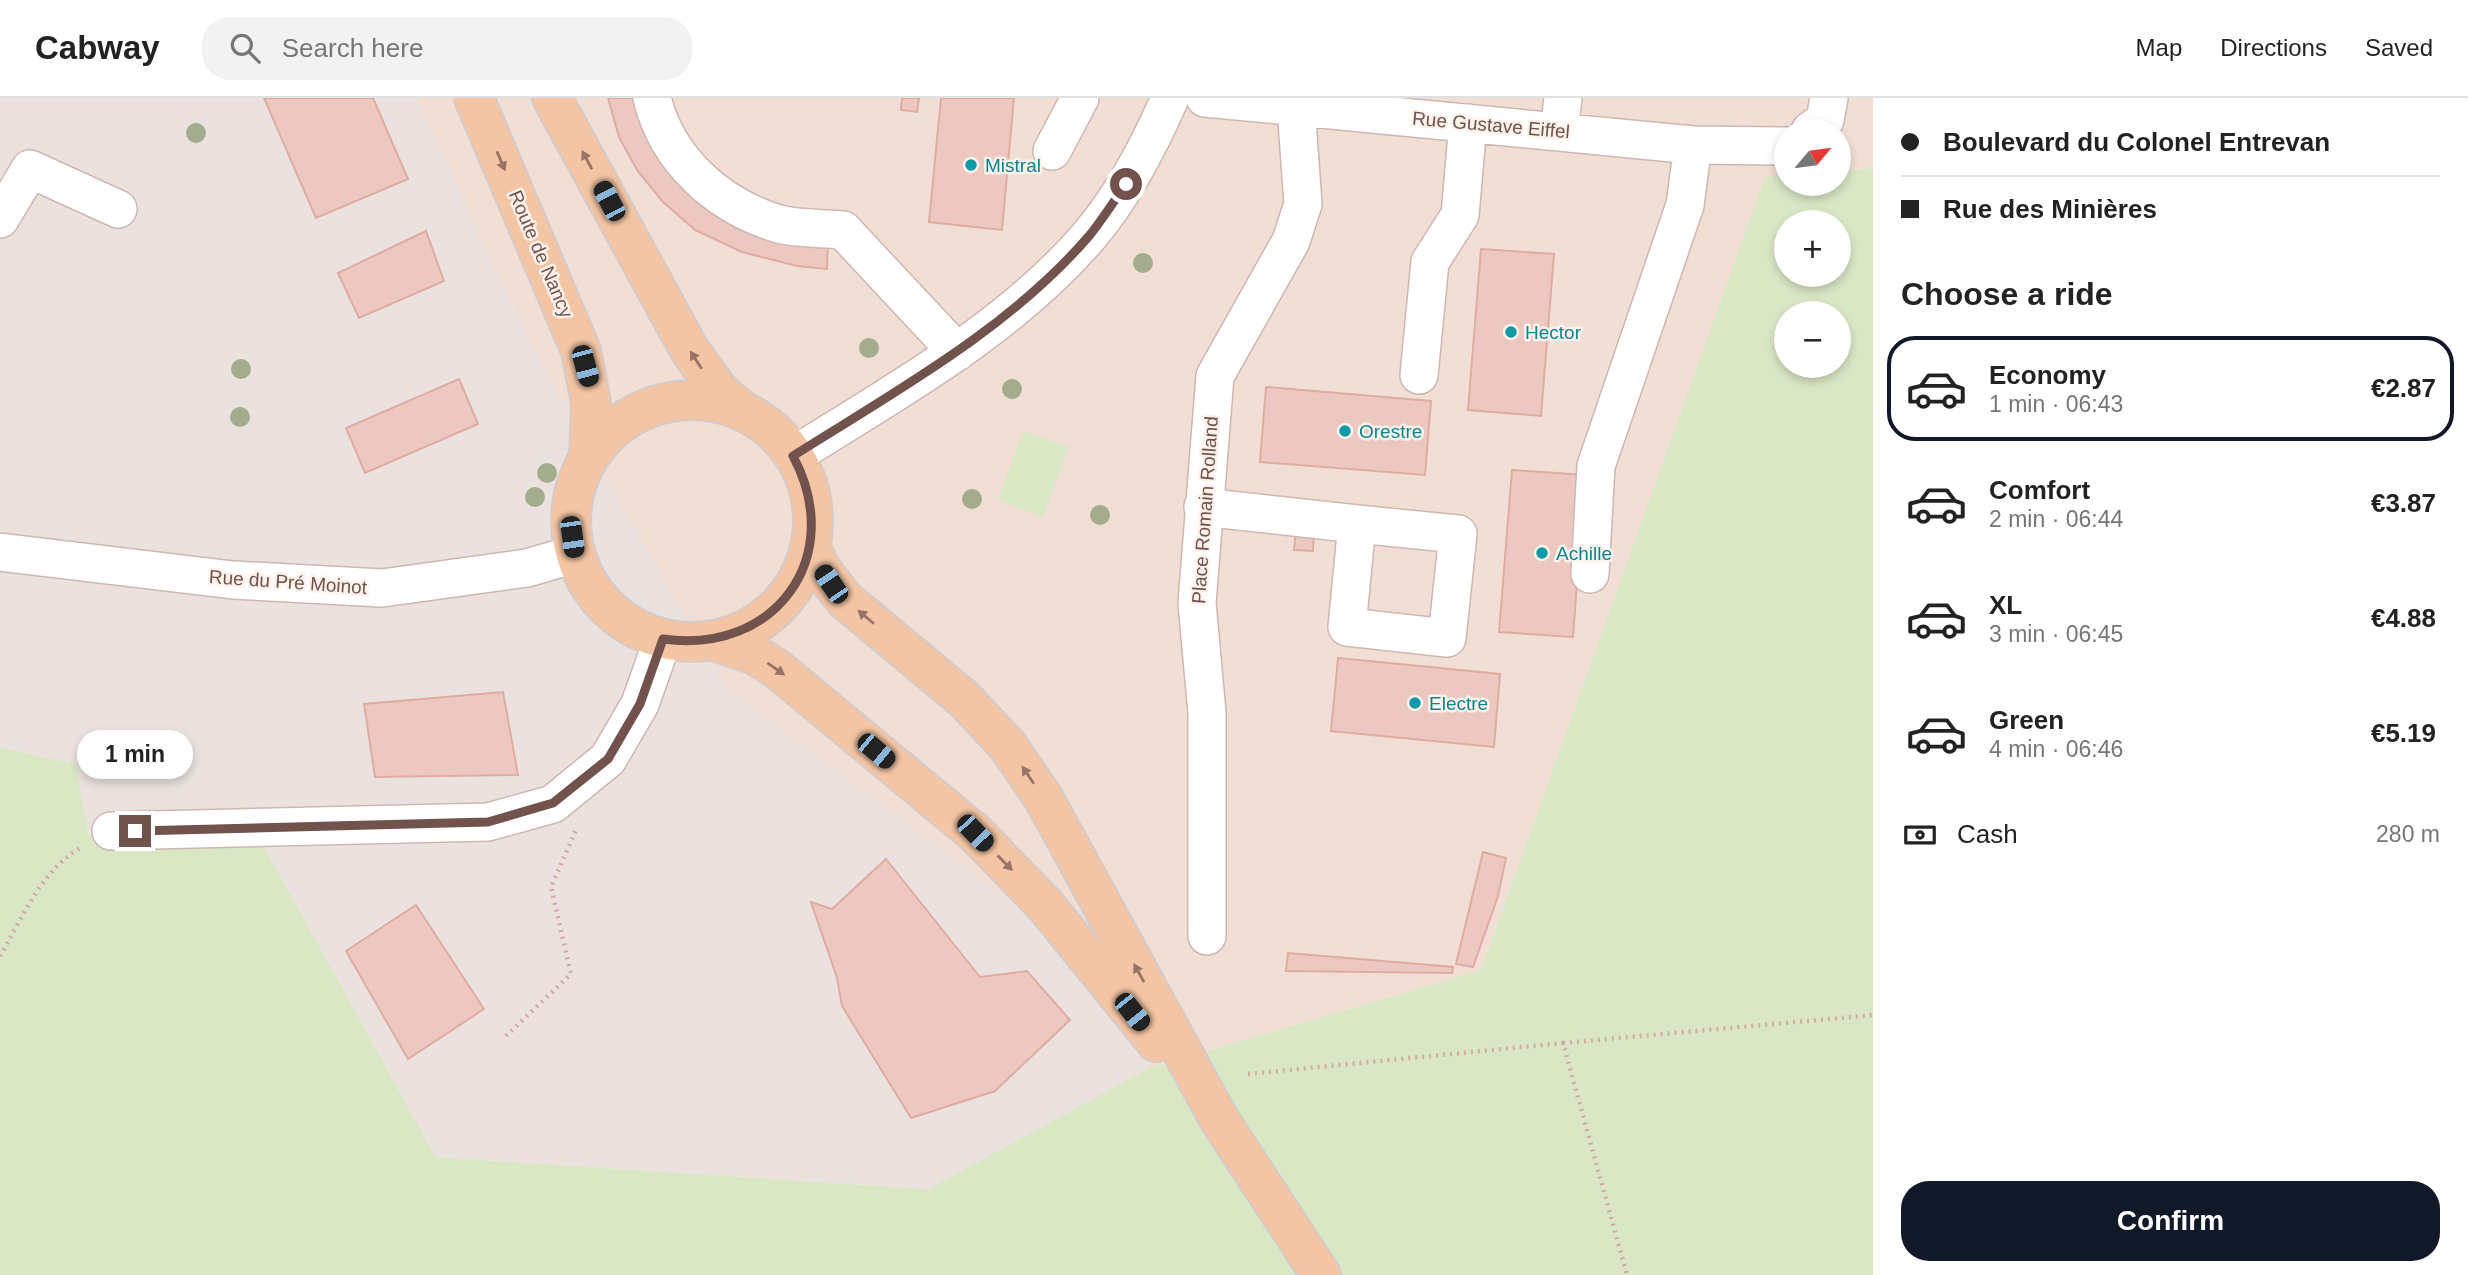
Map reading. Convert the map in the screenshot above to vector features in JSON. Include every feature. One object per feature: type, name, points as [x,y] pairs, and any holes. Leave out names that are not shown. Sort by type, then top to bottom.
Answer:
[{"type":"main road","name":"Route de Nancy","points":[[474,98],[581,351],[591,403],[589,456]]},
{"type":"main road","points":[[552,98],[689,349],[719,391],[741,410],[762,422],[793,456],[804,476],[811,499],[810,546],[792,590],[777,608],[748,628],[714,640],[689,643],[663,639],[633,627],[607,608],[588,583],[575,554],[572,509],[575,487],[589,456],[618,424],[657,405],[699,400],[741,410]]},
{"type":"main road","points":[[810,546],[820,568],[844,599],[964,699],[1009,746],[1044,799],[1219,1119],[1321,1275]]},
{"type":"main road","points":[[714,640],[755,655],[776,668],[975,833],[1045,905],[1219,1119]]},
{"type":"street","points":[[652,98],[656,115],[681,163],[726,201],[780,224],[843,230],[957,352]]},
{"type":"street","points":[[1052,151],[1080,98]]},
{"type":"street","points":[[793,456],[957,352],[1040,285],[1089,236],[1126,184],[1170,98]]},
{"type":"street","name":"Rue Gustave Eiffel","points":[[1205,98],[1468,123],[1561,115],[1693,145],[1774,146]]},
{"type":"street","points":[[1825,119],[1829,98]]},
{"type":"street","name":"Place Romain Rolland","points":[[1207,936],[1207,713],[1197,603],[1215,376],[1291,241],[1304,204],[1296,107]]},
{"type":"street","points":[[1419,375],[1430,262],[1460,215],[1468,123]]},
{"type":"street","points":[[1590,575],[1596,466],[1685,205],[1693,145]]},
{"type":"street","points":[[0,219],[30,169],[118,209]]},
{"type":"street","points":[[1203,508],[1357,524]]},
{"type":"street","name":"Rue du Pré Moinot","points":[[0,552],[233,580],[382,588],[527,568],[575,554]]},
{"type":"street","points":[[111,831],[488,822],[553,803],[608,759],[640,704],[663,639]]},
{"type":"path","points":[[506,1036],[570,974],[551,887],[582,817]]},
{"type":"path","points":[[0,956],[41,885],[64,858],[111,831]]},
{"type":"path","points":[[1248,1074],[1873,1015]]},
{"type":"path","points":[[1563,1043],[1627,1275]]},
{"type":"shaded area","points":[[0,98],[416,98],[530,342],[724,687],[1028,915],[1149,1068],[928,1189],[436,1157],[263,845],[89,836],[76,764],[0,747]]},
{"type":"shaded area","points":[[416,98],[1873,98],[1873,168],[1852,170],[1852,119],[1774,119],[1774,177],[1765,178],[1481,970],[1149,1068],[1028,915],[724,687],[530,342]]},
{"type":"green space","points":[[1873,168],[1873,1275],[0,1275],[0,747],[76,764],[89,836],[263,845],[436,1157],[928,1189],[1149,1068],[1481,970],[1765,177],[1774,176],[1774,196],[1852,196],[1852,170]]},
{"type":"green space","points":[[1023,431],[1069,447],[1043,517],[998,500]]},
{"type":"building","points":[[264,98],[373,98],[408,179],[316,218]]},
{"type":"building","points":[[608,98],[636,98],[647,131],[828,242],[827,269],[797,266],[742,252],[695,230],[663,202],[637,170],[619,137]]},
{"type":"building","points":[[902,98],[919,98],[917,112],[901,110]]},
{"type":"building","name":"Mistral","points":[[941,98],[1014,98],[1002,230],[929,222]]},
{"type":"building","points":[[426,231],[444,281],[359,318],[338,273]]},
{"type":"building","name":"Hector","points":[[1481,249],[1554,254],[1541,416],[1468,410]]},
{"type":"building","points":[[459,379],[478,424],[365,473],[346,428]]},
{"type":"building","name":"Orestre","points":[[1266,387],[1431,401],[1425,475],[1260,462]]},
{"type":"building","name":"Achille","points":[[1512,470],[1585,475],[1573,637],[1499,632]]},
{"type":"building","points":[[1296,530],[1314,531],[1313,551],[1294,550]]},
{"type":"building","name":"Electre","points":[[1338,658],[1500,674],[1494,747],[1331,731]]},
{"type":"building","points":[[503,692],[518,775],[375,777],[364,704]]},
{"type":"building","points":[[1483,852],[1506,858],[1498,896],[1473,967],[1456,964]]},
{"type":"building","points":[[886,859],[980,977],[1027,971],[1070,1020],[995,1091],[911,1118],[842,1006],[837,978],[811,902],[832,909]]},
{"type":"building","points":[[416,905],[484,1009],[408,1059],[346,951]]},
{"type":"building","points":[[1288,953],[1453,967],[1452,973],[1286,971]]},
{"type":"place","name":"Mistral","points":[[971,165]]},
{"type":"place","name":"Hector","points":[[1511,332]]},
{"type":"place","name":"Orestre","points":[[1345,431]]},
{"type":"place","name":"Achille","points":[[1542,553]]},
{"type":"place","name":"Electre","points":[[1415,703]]},
{"type":"route","points":[[135,831],[488,822],[553,803],[608,759],[640,704],[663,639],[689,643],[737,634],[758,623],[777,608],[792,590],[803,569],[813,523],[811,499],[804,476],[793,456],[957,352],[1040,285],[1089,236],[1126,184]]}]
